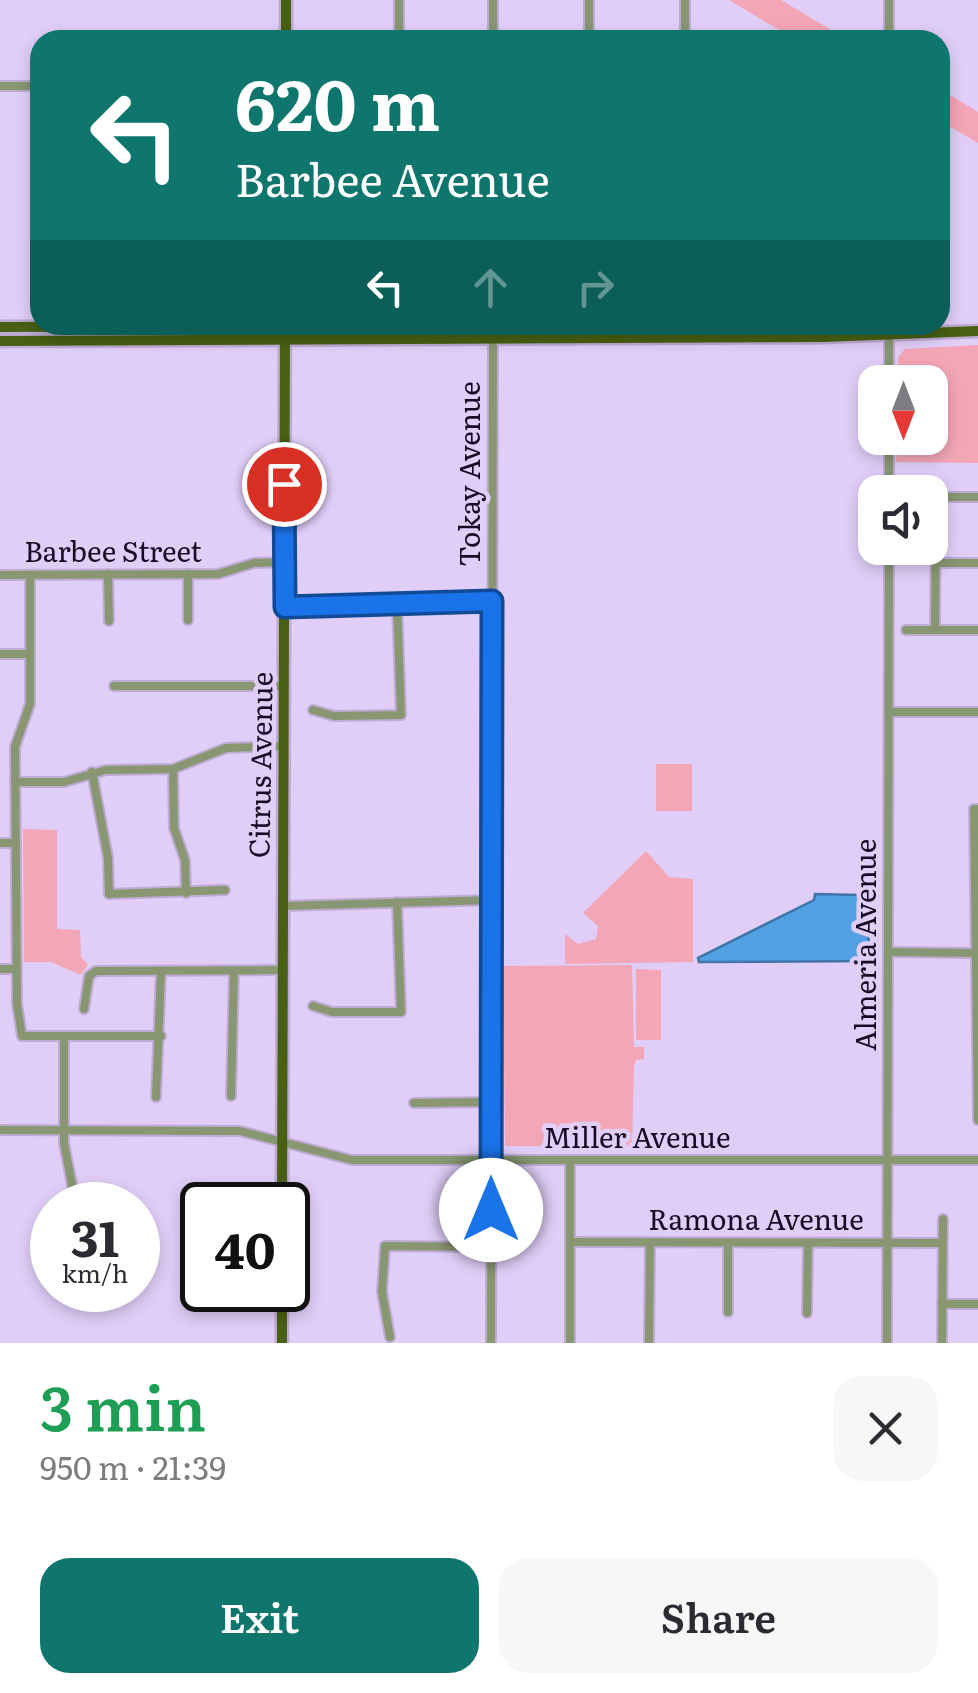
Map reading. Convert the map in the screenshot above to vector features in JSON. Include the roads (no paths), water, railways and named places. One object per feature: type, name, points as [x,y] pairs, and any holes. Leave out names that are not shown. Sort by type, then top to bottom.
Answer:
[{"type":"main road","points":[[286,0],[286,30]]},
{"type":"main road","points":[[0,327],[30,327]]},
{"type":"main road","points":[[950,329],[978,330]]},
{"type":"main road","points":[[50,341],[58,335]]},
{"type":"main road","points":[[0,341],[178,335]]},
{"type":"main road","name":"Citrus Avenue","points":[[282,1182],[284,335]]},
{"type":"main road","points":[[415,335],[493,338],[880,335]]},
{"type":"main road","points":[[282,1312],[282,1343]]},
{"type":"street","points":[[399,0],[399,30]]},
{"type":"street","points":[[493,0],[493,30]]},
{"type":"street","points":[[589,0],[589,30]]},
{"type":"street","points":[[685,0],[685,30]]},
{"type":"street","points":[[889,0],[890,30]]},
{"type":"street","points":[[0,86],[30,86]]},
{"type":"street","points":[[886,335],[888,365]]},
{"type":"street","name":"Tokay Avenue","points":[[491,1343],[493,338]]},
{"type":"street","points":[[948,497],[978,497]]},
{"type":"street","name":"Barbee Street","points":[[0,575],[218,574],[254,563],[284,562]]},
{"type":"street","points":[[948,563],[978,563]]},
{"type":"street","name":"Almeria Avenue","points":[[887,1343],[889,565]]},
{"type":"street","points":[[935,565],[936,630]]},
{"type":"street","points":[[30,574],[30,704],[15,747],[16,969],[22,1036],[161,1036]]},
{"type":"street","points":[[108,574],[109,621]]},
{"type":"street","points":[[188,574],[188,620]]},
{"type":"street","points":[[285,607],[492,601]]},
{"type":"street","points":[[313,710],[334,716],[401,716],[398,604]]},
{"type":"street","points":[[906,630],[978,630]]},
{"type":"street","points":[[0,654],[30,654]]},
{"type":"street","points":[[114,686],[285,686]]},
{"type":"street","points":[[889,712],[978,712]]},
{"type":"street","points":[[16,782],[64,782],[92,772],[173,769],[226,748],[284,746]]},
{"type":"street","points":[[173,769],[174,828],[185,860],[186,893]]},
{"type":"street","points":[[92,772],[108,858],[109,894],[225,890]]},
{"type":"street","points":[[976,810],[978,1120]]},
{"type":"street","points":[[0,843],[16,843]]},
{"type":"street","points":[[282,906],[493,900]]},
{"type":"street","points":[[313,1006],[332,1012],[401,1012],[397,902]]},
{"type":"street","points":[[888,952],[974,952]]},
{"type":"street","points":[[0,969],[16,969]]},
{"type":"street","points":[[231,1096],[234,970]]},
{"type":"street","points":[[84,1009],[90,976],[96,971],[282,970]]},
{"type":"street","points":[[156,1097],[161,971]]},
{"type":"street","points":[[64,1036],[64,1130],[70,1182]]},
{"type":"street","points":[[414,1103],[492,1102]]},
{"type":"street","name":"Miller Avenue","points":[[0,1130],[240,1131],[283,1139],[329,1157],[352,1160],[978,1160]]},
{"type":"street","points":[[570,1160],[570,1343]]},
{"type":"street","points":[[942,1343],[943,1219]]},
{"type":"street","name":"Ramona Avenue","points":[[570,1242],[942,1244]]},
{"type":"street","points":[[649,1343],[650,1243]]},
{"type":"street","points":[[728,1243],[728,1312]]},
{"type":"street","points":[[808,1243],[808,1313]]},
{"type":"street","points":[[390,1336],[382,1292],[385,1246],[491,1247]]},
{"type":"street","points":[[942,1304],[978,1304]]},
{"type":"water","points":[[815,894],[858,895],[874,961],[699,962],[698,958],[814,900]]}]
